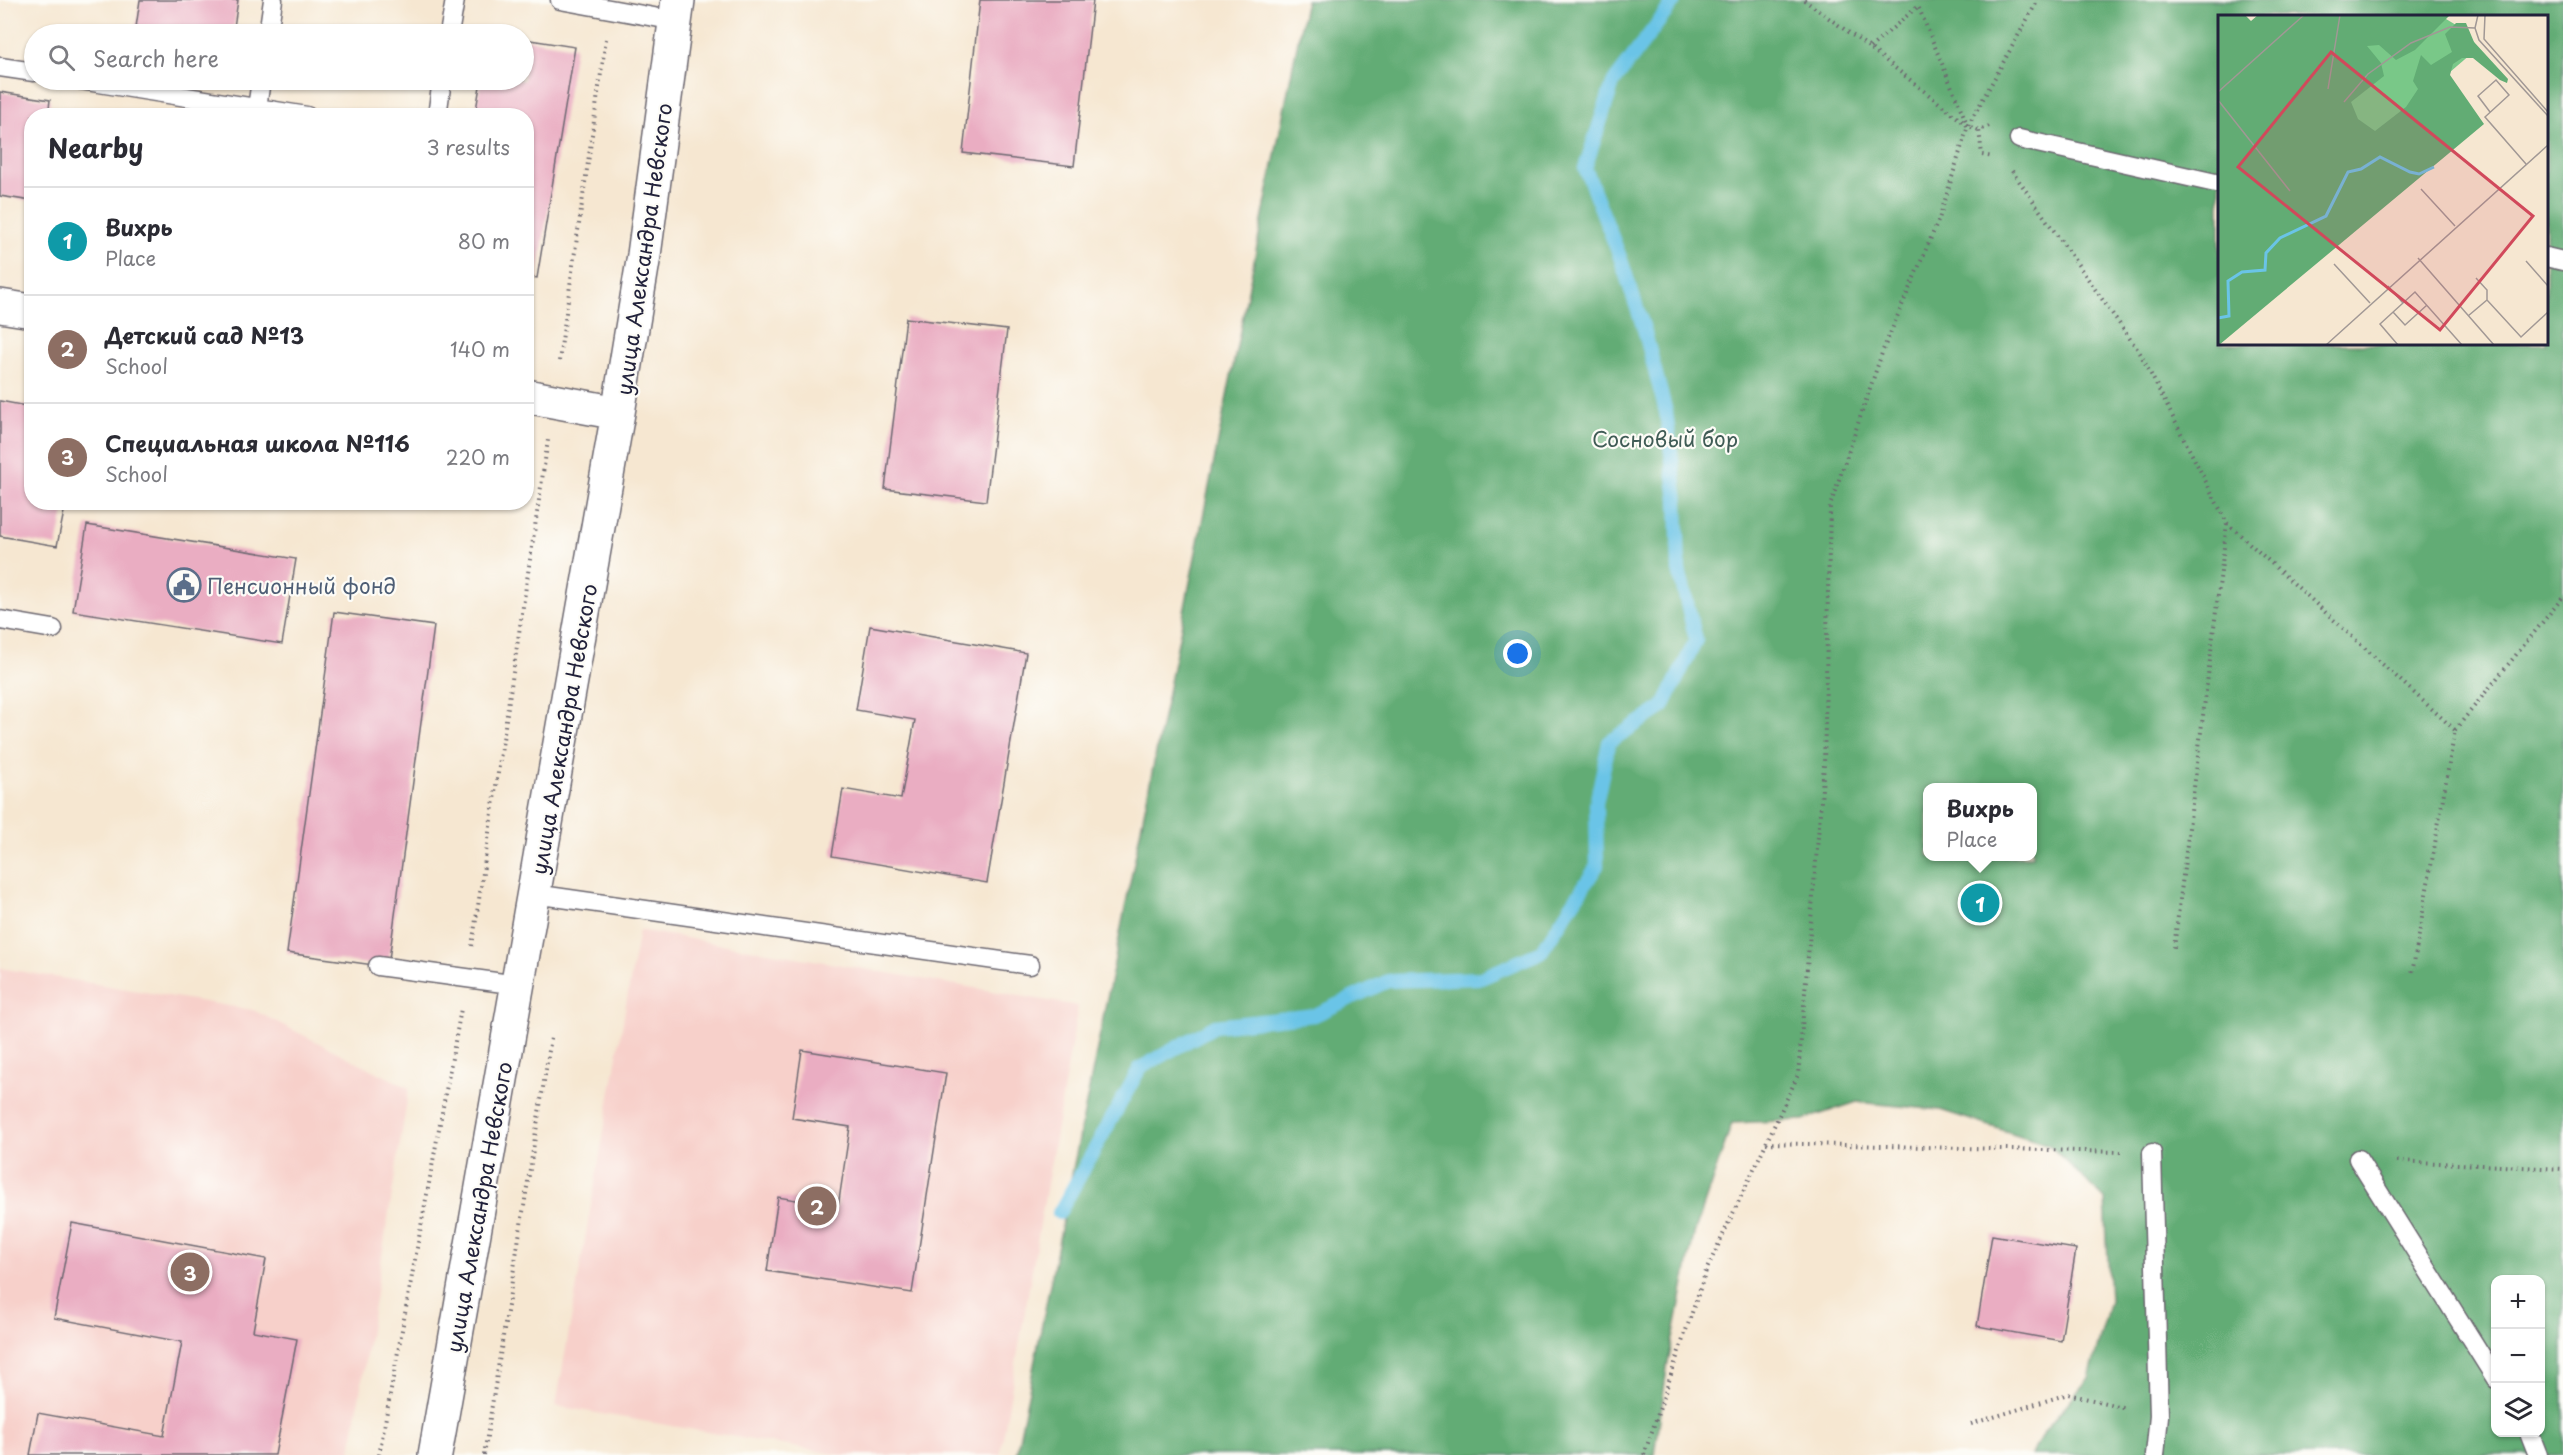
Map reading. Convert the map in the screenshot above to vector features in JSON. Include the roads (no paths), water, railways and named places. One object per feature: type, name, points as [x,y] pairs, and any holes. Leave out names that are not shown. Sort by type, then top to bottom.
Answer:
[{"type":"street","name":"улица Александра Невского","points":[[435,1455],[618,413],[644,255],[677,11]]},
{"type":"street","points":[[0,306],[24,310]]},
{"type":"street","points":[[540,399],[618,413]]},
{"type":"lane","points":[[269,24],[273,0]]},
{"type":"lane","points":[[451,24],[455,0]]},
{"type":"lane","points":[[560,0],[610,9],[677,11]]},
{"type":"lane","points":[[0,66],[24,70]]},
{"type":"lane","points":[[143,90],[257,108],[260,90]]},
{"type":"lane","points":[[438,108],[441,90]]},
{"type":"lane","points":[[2019,139],[2218,184]]},
{"type":"lane","points":[[2548,257],[2563,261]]},
{"type":"lane","points":[[0,620],[52,628]]},
{"type":"lane","points":[[534,894],[1030,965]]},
{"type":"lane","points":[[378,966],[518,985]]},
{"type":"lane","points":[[2152,1153],[2159,1416],[2155,1455]]},
{"type":"lane","points":[[2358,1159],[2491,1371]]},
{"type":"lane","points":[[2531,1437],[2538,1455]]},
{"type":"waterway","points":[[1059,1213],[1140,1068],[1215,1026],[1315,1015],[1388,981],[1481,978],[1541,952],[1597,866],[1596,804],[1609,742],[1663,707],[1696,640],[1679,570],[1677,500],[1666,412],[1644,329],[1620,257],[1585,168],[1613,83],[1675,0]]},
{"type":"place","name":"Пенсионный фонд","points":[[184,585]]},
{"type":"place","name":"Вихрь","points":[[1980,903]]},
{"type":"place","name":"Детский сад №13","points":[[817,1206]]},
{"type":"place","name":"Специальная школа №116","points":[[190,1272]]},
{"type":"park label","name":"Сосновый бор","points":[[1665,438]]}]
